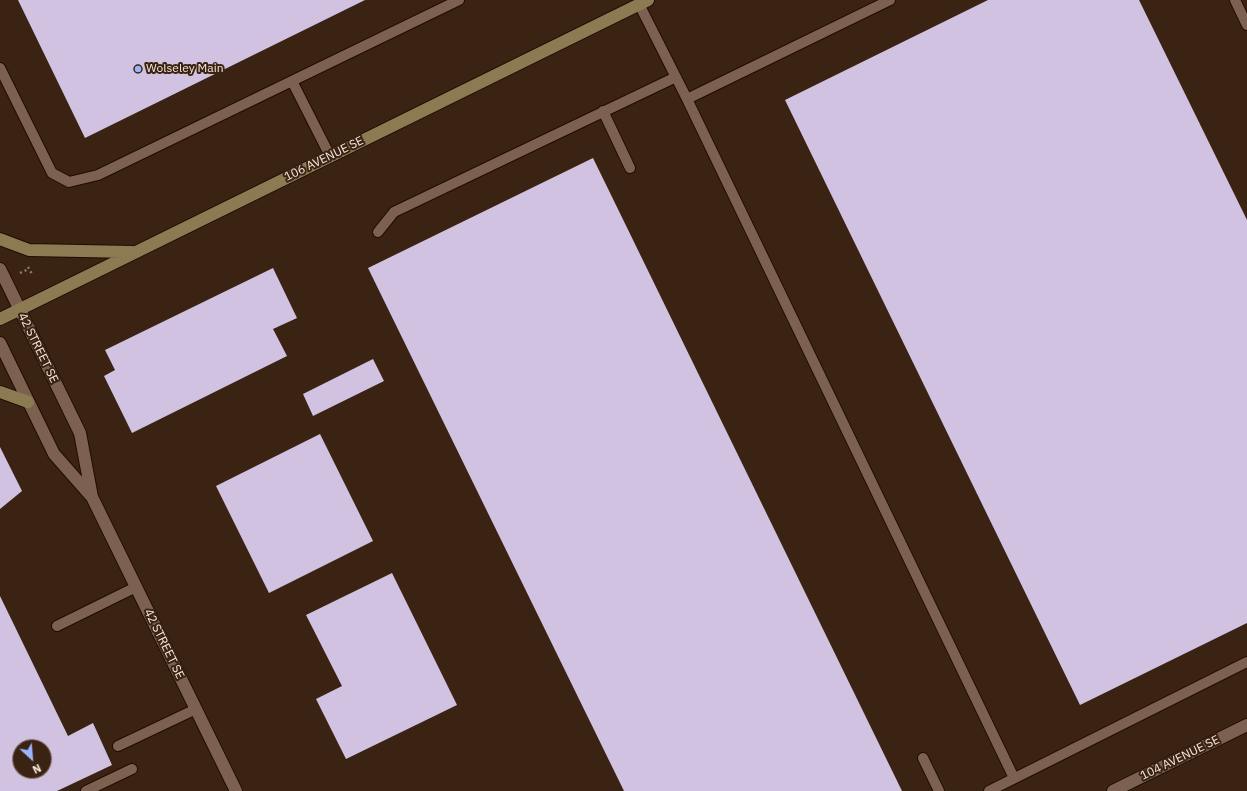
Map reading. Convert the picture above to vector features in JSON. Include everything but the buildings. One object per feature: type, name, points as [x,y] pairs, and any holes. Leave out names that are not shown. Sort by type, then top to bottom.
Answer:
[{"type":"street","name":"106 AVENUE SE","points":[[0,319],[641,1]]},
{"type":"street","points":[[0,239],[29,250],[134,252]]},
{"type":"street","name":"42 STREET SE","points":[[0,269],[80,434],[92,497],[236,791]]},
{"type":"street","name":"42 STREET SE","points":[[0,343],[54,454],[92,497]]},
{"type":"street","points":[[0,392],[28,402]]},
{"type":"street","name":"104 AVENUE SE","points":[[1113,791],[1247,725]]},
{"type":"lane","points":[[0,68],[52,174],[69,182],[98,175],[459,0]]},
{"type":"lane","points":[[687,99],[890,0]]},
{"type":"lane","points":[[1235,0],[1247,25]]},
{"type":"lane","points":[[641,1],[676,77],[1014,778]]},
{"type":"lane","points":[[378,232],[394,212],[676,77]]},
{"type":"lane","points":[[292,81],[330,156]]},
{"type":"lane","points":[[603,111],[630,168]]},
{"type":"lane","points":[[57,626],[136,587]]},
{"type":"lane","points":[[989,791],[1247,662]]},
{"type":"lane","points":[[118,746],[196,709]]},
{"type":"lane","points":[[923,758],[939,791]]},
{"type":"lane","points":[[86,791],[132,769]]},
{"type":"path","points":[[18,273],[28,269]]},
{"type":"place","name":"Wolseley Main","points":[[138,69]]}]
